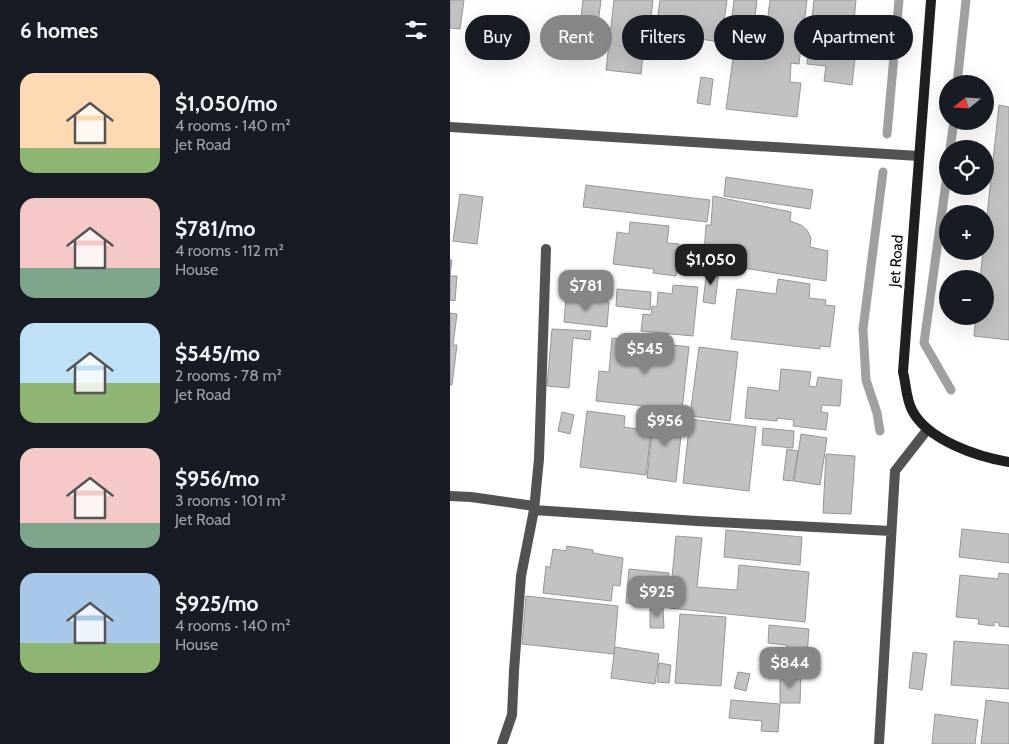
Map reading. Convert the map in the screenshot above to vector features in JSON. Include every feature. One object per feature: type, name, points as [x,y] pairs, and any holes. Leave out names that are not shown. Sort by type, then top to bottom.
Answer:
[{"type":"main road","name":"Jet Road","points":[[931,0],[903,372],[912,409],[927,430],[952,445],[1009,462]]},
{"type":"street","points":[[450,127],[919,156]]},
{"type":"street","points":[[502,744],[512,715],[522,576],[534,508],[539,459],[546,249]]},
{"type":"street","points":[[879,744],[895,471],[927,430]]},
{"type":"street","points":[[450,496],[490,499],[534,508],[697,521],[891,531]]},
{"type":"building","points":[[450,0],[464,0],[460,29],[450,28]]},
{"type":"building","points":[[583,0],[601,0],[599,15],[581,15]]},
{"type":"building","points":[[614,0],[653,0],[651,15],[622,15],[622,60],[642,60],[641,74],[606,70],[607,60],[612,60]]},
{"type":"building","points":[[660,0],[727,0],[725,15],[714,15],[714,41],[704,40],[704,15],[658,15]]},
{"type":"building","points":[[734,0],[757,0],[755,15],[732,15]]},
{"type":"building","points":[[770,0],[807,0],[805,15],[794,15],[794,60],[800,60],[799,64],[791,63],[790,82],[801,83],[797,117],[726,109],[733,60],[784,60],[784,15],[768,15]]},
{"type":"building","points":[[814,0],[856,0],[855,15],[812,15]]},
{"type":"building","points":[[807,60],[855,60],[852,85],[824,81],[826,66],[807,64]]},
{"type":"building","points":[[701,77],[713,79],[710,105],[697,103]]},
{"type":"building","points":[[999,105],[1009,107],[1009,340],[974,336],[975,325],[994,325],[994,270],[981,270],[982,260],[994,260],[994,205],[988,205],[989,195],[994,195],[994,151]]},
{"type":"building","points":[[726,177],[813,190],[810,209],[724,196]]},
{"type":"building","points":[[586,185],[710,200],[707,222],[583,207]]},
{"type":"building","points":[[460,194],[483,197],[477,244],[453,241]]},
{"type":"building","points":[[713,196],[791,212],[790,221],[801,225],[807,230],[811,238],[810,247],[828,251],[826,281],[724,265],[723,270],[703,268],[706,225],[711,225]]},
{"type":"building","points":[[630,222],[669,226],[667,243],[679,244],[676,276],[653,273],[654,269],[613,264],[617,232],[629,234]]},
{"type":"building","points":[[450,260],[452,260],[450,276]]},
{"type":"building","points":[[707,269],[719,270],[715,304],[703,302]]},
{"type":"building","points":[[450,276],[457,276],[455,301],[450,300]]},
{"type":"building","points":[[778,279],[810,284],[809,298],[826,300],[825,305],[835,306],[830,347],[820,346],[820,349],[731,339],[737,289],[776,294]]},
{"type":"building","points":[[673,285],[698,287],[693,336],[641,331],[643,314],[651,315],[652,306],[657,307],[658,292],[672,294]]},
{"type":"building","points":[[617,289],[651,292],[650,310],[616,306]]},
{"type":"building","points":[[566,297],[609,302],[607,327],[564,322]]},
{"type":"building","points":[[450,313],[457,314],[453,345],[457,345],[452,385],[450,385]]},
{"type":"building","points":[[552,329],[591,331],[590,340],[573,338],[569,388],[547,386]]},
{"type":"building","points":[[612,338],[639,341],[639,344],[656,346],[657,343],[689,347],[682,410],[596,401],[599,371],[609,372]]},
{"type":"building","points":[[699,347],[738,352],[730,421],[690,416]]},
{"type":"building","points":[[781,369],[811,372],[809,386],[816,387],[818,377],[842,380],[840,406],[822,405],[821,412],[828,413],[826,430],[793,426],[794,420],[777,418],[777,421],[745,418],[748,387],[779,391]]},
{"type":"building","points":[[587,411],[625,416],[624,427],[651,431],[646,475],[580,467]]},
{"type":"building","points":[[562,412],[574,415],[570,434],[558,431]]},
{"type":"building","points":[[654,413],[683,417],[676,482],[647,478]]},
{"type":"building","points":[[690,419],[756,427],[749,491],[683,483]]},
{"type":"building","points":[[763,428],[794,431],[793,448],[762,445]]},
{"type":"building","points":[[801,434],[827,438],[820,485],[794,481]]},
{"type":"building","points":[[787,449],[798,451],[793,481],[783,480]]},
{"type":"building","points":[[826,454],[855,456],[851,514],[823,513]]},
{"type":"building","points":[[962,529],[1009,534],[1009,563],[959,557]]},
{"type":"building","points":[[726,530],[802,537],[800,565],[724,557]]},
{"type":"building","points":[[676,536],[702,538],[697,587],[737,590],[739,565],[809,572],[805,622],[669,608]]},
{"type":"building","points":[[567,546],[593,550],[593,553],[623,558],[620,586],[613,585],[611,601],[543,593],[546,566],[550,568],[553,549],[566,551]]},
{"type":"building","points":[[629,569],[669,573],[665,607],[626,603]]},
{"type":"building","points":[[999,573],[1009,574],[1009,627],[999,626],[999,623],[994,622],[994,626],[978,624],[979,619],[956,617],[960,575],[998,579]]},
{"type":"building","points":[[526,596],[618,606],[614,654],[522,644]]},
{"type":"building","points":[[663,608],[664,628],[650,628],[650,609]]},
{"type":"building","points":[[680,614],[726,617],[721,686],[675,683]]},
{"type":"building","points":[[769,625],[809,629],[806,670],[785,668],[787,645],[768,643]]},
{"type":"building","points":[[954,641],[1009,645],[1009,689],[951,685]]},
{"type":"building","points":[[615,647],[659,654],[655,684],[611,678]]},
{"type":"building","points":[[913,652],[927,654],[922,690],[909,688]]},
{"type":"building","points":[[659,663],[671,665],[669,683],[657,682]]},
{"type":"building","points":[[738,672],[750,674],[746,691],[734,688]]},
{"type":"building","points":[[780,674],[801,675],[800,703],[780,703]]},
{"type":"building","points":[[731,700],[780,704],[778,732],[761,731],[762,721],[729,718]]},
{"type":"building","points":[[986,700],[1009,703],[1009,744],[981,744]]},
{"type":"building","points":[[935,714],[978,720],[975,744],[932,744]]},
{"type":"waterway","points":[[887,134],[899,0]]},
{"type":"waterway","points":[[958,75],[966,0]]},
{"type":"waterway","points":[[951,140],[953,130]]},
{"type":"waterway","points":[[880,431],[877,413],[866,380],[863,329],[883,172]]},
{"type":"waterway","points":[[944,195],[924,343],[951,390]]}]
